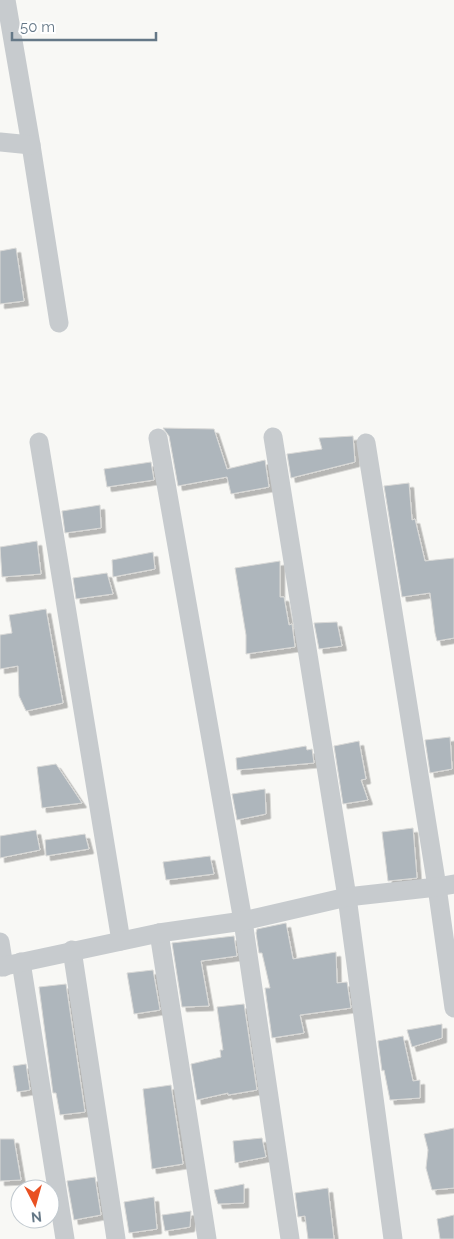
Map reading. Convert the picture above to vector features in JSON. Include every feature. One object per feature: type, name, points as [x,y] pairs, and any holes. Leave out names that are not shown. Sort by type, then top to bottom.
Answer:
[{"type":"street","points":[[6,0],[31,145],[58,324]]},
{"type":"street","points":[[0,142],[31,145]]},
{"type":"street","points":[[273,437],[347,897],[394,1239]]},
{"type":"street","points":[[158,438],[243,921],[290,1239]]},
{"type":"street","points":[[39,442],[121,941]]},
{"type":"street","points":[[366,443],[446,885],[454,1008]]},
{"type":"street","points":[[8,965],[158,933],[243,921],[347,897],[446,885]]},
{"type":"street","points":[[158,933],[207,1239]]},
{"type":"street","points":[[0,942],[8,965],[65,1239]]},
{"type":"street","points":[[72,950],[116,1239]]},
{"type":"building","points":[[16,248],[24,301],[0,304],[0,251]]},
{"type":"building","points":[[163,428],[214,429],[227,469],[265,460],[269,487],[231,494],[227,477],[178,486],[169,436]]},
{"type":"building","points":[[353,436],[355,462],[291,478],[287,454],[322,449],[319,438]]},
{"type":"building","points":[[151,462],[154,480],[107,487],[104,469]]},
{"type":"building","points":[[409,483],[412,520],[415,519],[425,561],[454,558],[454,638],[437,641],[430,593],[402,597],[384,486]]},
{"type":"building","points":[[100,505],[101,528],[65,533],[62,511]]},
{"type":"building","points":[[37,541],[41,574],[2,577],[0,547]]},
{"type":"building","points":[[153,552],[155,569],[113,577],[112,560]]},
{"type":"building","points":[[280,561],[280,597],[284,597],[289,625],[292,624],[295,647],[246,654],[246,635],[235,568]]},
{"type":"building","points":[[107,573],[113,594],[76,599],[73,578]]},
{"type":"building","points":[[46,609],[63,703],[26,711],[19,696],[18,666],[0,669],[0,635],[12,633],[9,615]]},
{"type":"building","points":[[337,622],[342,646],[319,649],[314,623]]},
{"type":"building","points":[[450,737],[452,769],[430,773],[425,740]]},
{"type":"building","points":[[359,741],[366,779],[361,780],[368,800],[343,804],[334,746]]},
{"type":"building","points":[[306,746],[307,750],[312,749],[314,763],[237,770],[236,758]]},
{"type":"building","points":[[56,764],[82,803],[42,808],[37,767]]},
{"type":"building","points":[[265,789],[266,814],[237,820],[232,794]]},
{"type":"building","points":[[413,828],[417,878],[388,881],[382,832]]},
{"type":"building","points":[[36,830],[40,850],[0,858],[0,836]]},
{"type":"building","points":[[85,834],[89,849],[46,856],[45,840]]},
{"type":"building","points":[[210,856],[214,874],[166,880],[163,862]]},
{"type":"building","points":[[286,923],[293,959],[336,952],[337,983],[347,982],[351,1008],[300,1015],[304,1033],[272,1038],[265,988],[270,988],[262,953],[259,953],[256,933],[257,929]]},
{"type":"building","points":[[234,936],[237,956],[201,961],[209,1006],[182,1007],[172,943]]},
{"type":"building","points":[[153,970],[160,1010],[134,1014],[127,973]]},
{"type":"building","points":[[66,984],[85,1112],[60,1115],[56,1093],[53,1093],[39,987]]},
{"type":"building","points":[[244,1004],[257,1090],[228,1095],[228,1093],[197,1100],[191,1064],[221,1057],[220,1050],[223,1050],[217,1007]]},
{"type":"building","points":[[442,1024],[442,1038],[412,1047],[407,1030]]},
{"type":"building","points":[[403,1036],[413,1081],[420,1080],[420,1098],[390,1100],[384,1070],[382,1071],[378,1041]]},
{"type":"building","points":[[26,1064],[30,1090],[17,1092],[13,1066]]},
{"type":"building","points":[[171,1085],[183,1164],[152,1169],[143,1089]]},
{"type":"building","points":[[454,1128],[454,1188],[432,1190],[426,1168],[428,1150],[424,1134]]},
{"type":"building","points":[[262,1138],[266,1157],[235,1163],[233,1141]]},
{"type":"building","points":[[0,1139],[14,1139],[21,1179],[0,1181]]},
{"type":"building","points":[[95,1177],[101,1215],[74,1220],[67,1181]]},
{"type":"building","points":[[244,1184],[244,1203],[218,1204],[214,1190]]},
{"type":"building","points":[[328,1188],[334,1239],[308,1239],[305,1216],[298,1217],[295,1193]]},
{"type":"building","points":[[154,1197],[157,1229],[129,1233],[124,1202]]},
{"type":"building","points":[[191,1211],[190,1227],[165,1231],[162,1215]]},
{"type":"building","points":[[454,1215],[454,1239],[440,1239],[437,1219]]}]
